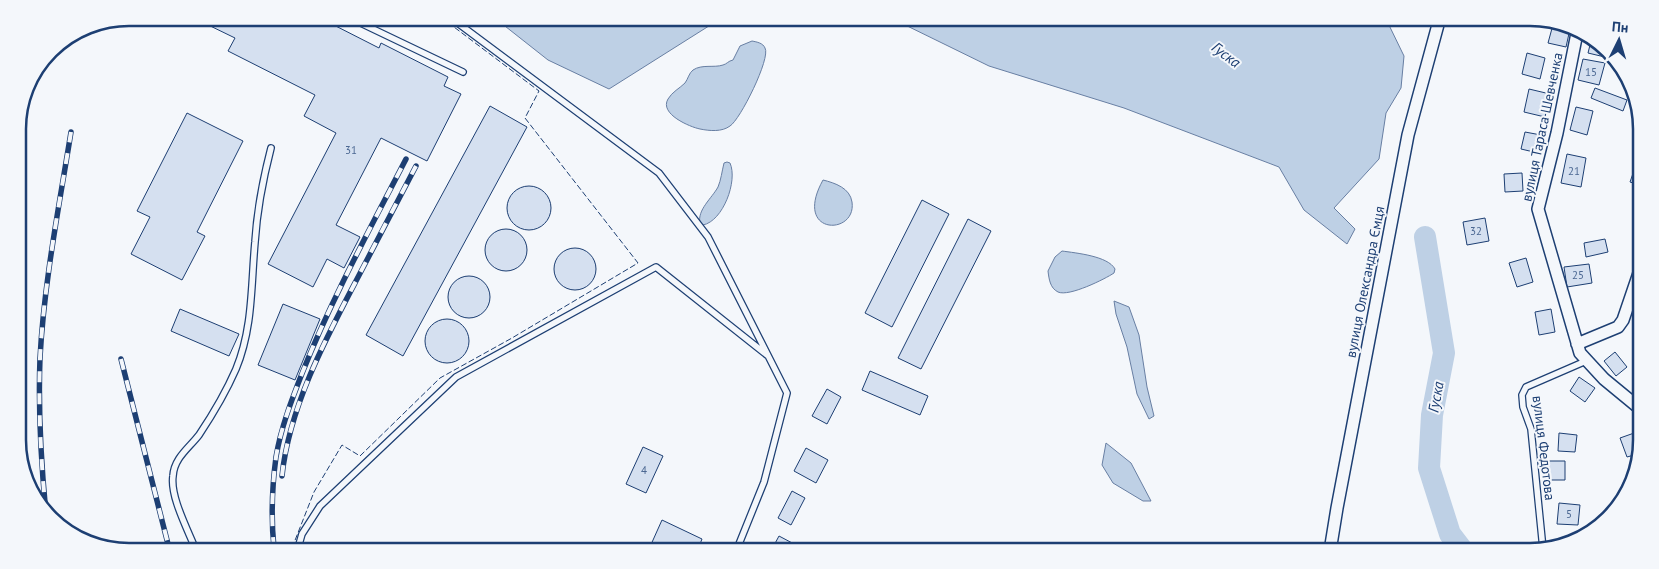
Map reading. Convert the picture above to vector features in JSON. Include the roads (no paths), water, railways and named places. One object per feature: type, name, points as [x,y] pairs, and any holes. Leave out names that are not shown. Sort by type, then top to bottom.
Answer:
[{"type":"street","name":"вулиця Олександра Ємця","points":[[1331,543],[1408,135],[1438,26]]},
{"type":"street","name":"вулиця Тараса Шевченка","points":[[1577,38],[1557,133],[1538,209],[1580,353],[1604,379],[1633,403]]},
{"type":"street","points":[[1577,344],[1618,327],[1623,320],[1633,291]]},
{"type":"lane","points":[[367,26],[463,72]]},
{"type":"lane","points":[[462,26],[659,173],[708,237],[787,393],[764,482],[739,543]]},
{"type":"lane","points":[[193,543],[176,498],[172,476],[178,461],[220,401],[236,368],[246,339],[251,312],[257,221],[271,148]]},
{"type":"lane","points":[[299,543],[302,534],[320,506],[456,376],[656,267],[768,356]]},
{"type":"lane","name":"вулиця Федотова","points":[[1542,542],[1531,429],[1523,407],[1522,395],[1526,387],[1586,360]]},
{"type":"water","points":[[505,26],[709,26],[609,89],[548,60]]},
{"type":"water","points":[[907,26],[1389,26],[1404,56],[1401,88],[1386,113],[1379,159],[1334,208],[1355,229],[1347,244],[1304,210],[1279,167],[1124,108],[989,66]]},
{"type":"water","points":[[752,41],[764,46],[766,54],[754,88],[741,113],[730,126],[712,131],[700,129],[683,123],[672,115],[666,105],[668,99],[685,83],[693,70],[700,67],[724,65],[733,60],[740,46]]},
{"type":"water","points":[[724,163],[730,163],[732,180],[727,199],[717,216],[703,225],[700,223],[701,213],[718,187]]},
{"type":"water","points":[[823,180],[841,187],[851,197],[851,213],[845,221],[837,225],[828,225],[820,221],[815,212],[816,198]]},
{"type":"water","points":[[1062,251],[1099,258],[1115,269],[1114,273],[1078,290],[1058,292],[1049,280],[1048,271],[1055,257]]},
{"type":"water","points":[[1114,301],[1129,307],[1139,335],[1147,387],[1154,416],[1149,419],[1137,394],[1127,347],[1116,314]]},
{"type":"water","points":[[1106,443],[1131,463],[1151,501],[1143,501],[1113,483],[1102,465]]},
{"type":"waterway","name":"Гуска","points":[[1425,237],[1444,353],[1432,415],[1429,468],[1450,534],[1457,543]]},
{"type":"railway","points":[[45,498],[39,397],[42,330],[48,273],[71,132]]},
{"type":"railway","points":[[274,543],[272,514],[276,457],[287,413],[326,317],[406,159]]},
{"type":"railway","points":[[282,476],[292,425],[310,375],[332,327],[416,166]]},
{"type":"railway","points":[[121,359],[168,543]]}]
